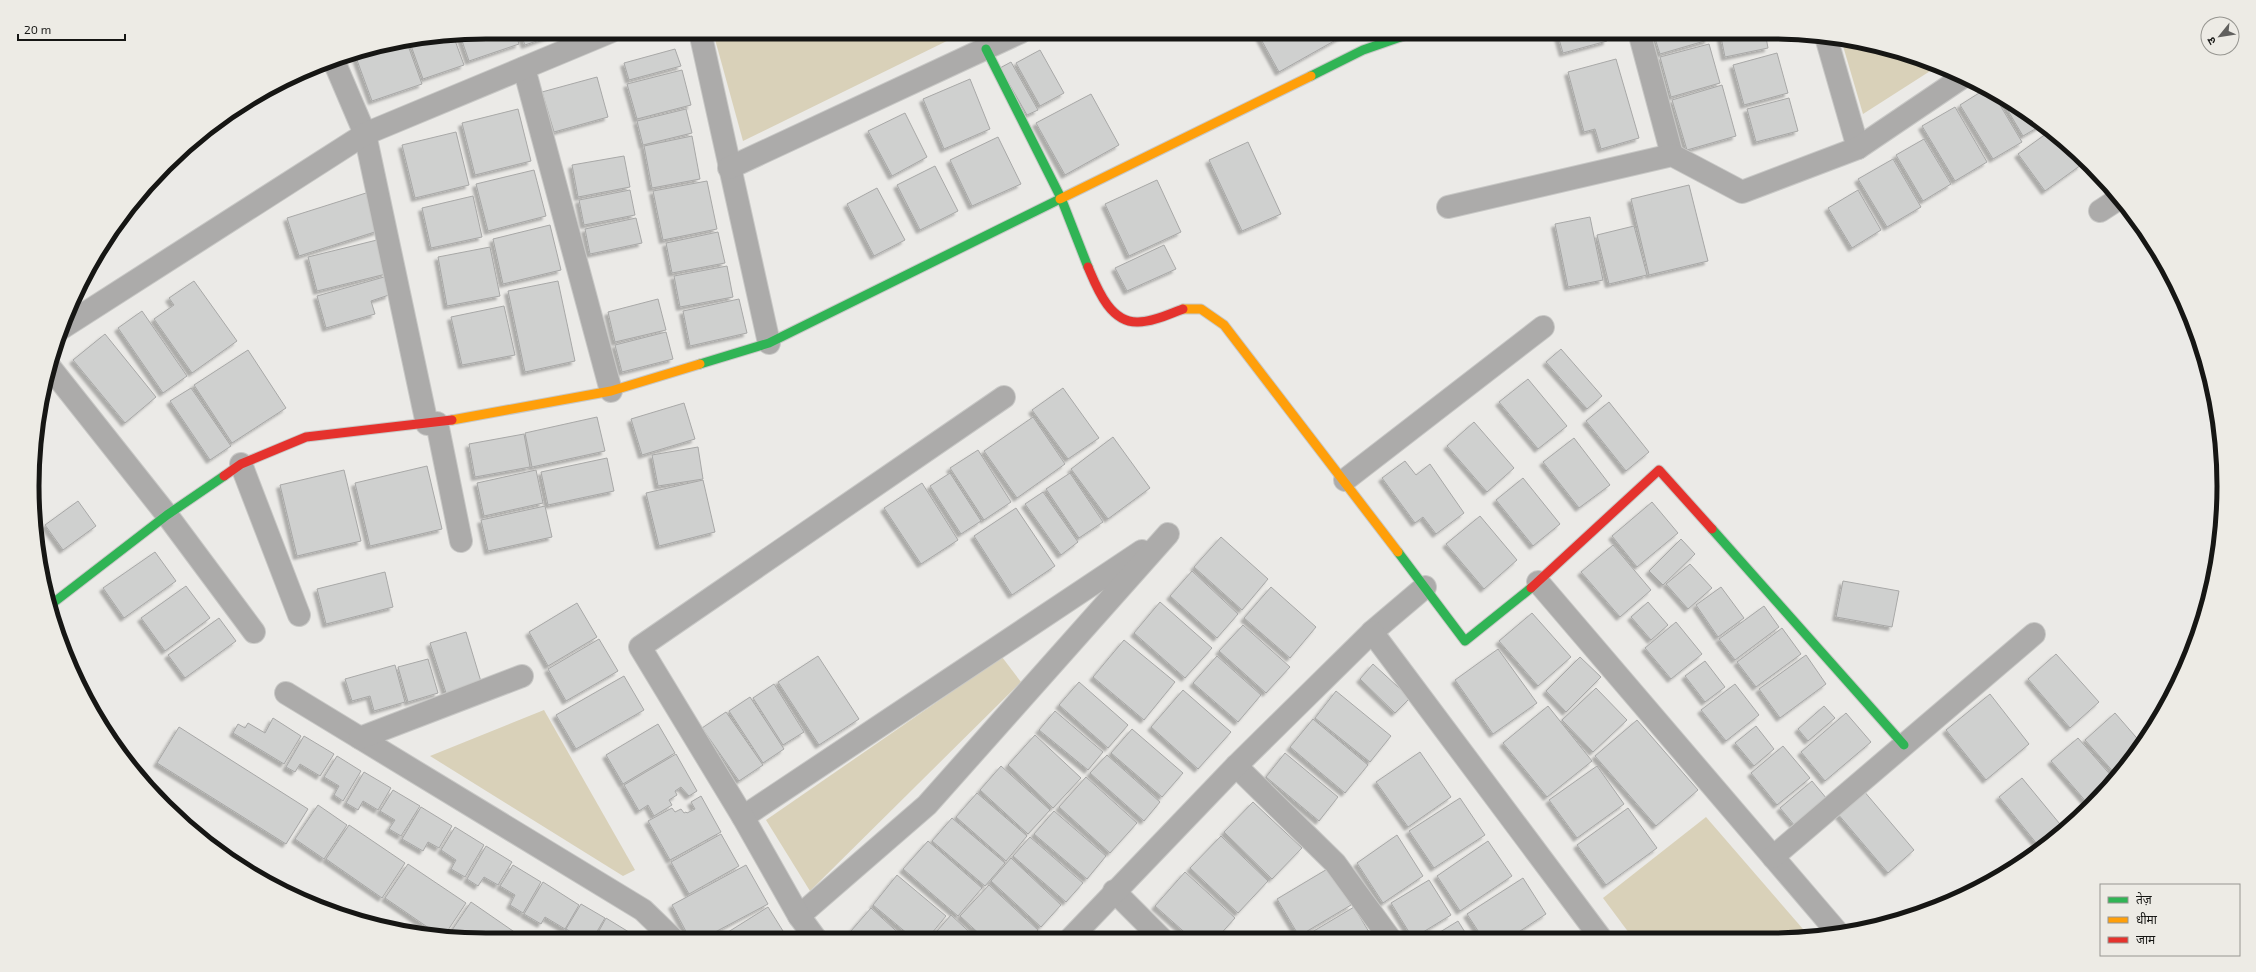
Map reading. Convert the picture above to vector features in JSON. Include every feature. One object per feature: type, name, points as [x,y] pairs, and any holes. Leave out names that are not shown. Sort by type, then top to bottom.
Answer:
[{"type":"street","points":[[70,323],[366,134],[593,39]]},
{"type":"street","points":[[701,39],[769,343]]},
{"type":"street","points":[[729,168],[1007,39]]},
{"type":"street","points":[[54,602],[167,515],[241,464],[306,437],[432,423],[611,391],[769,343],[1363,50],[1395,39]]},
{"type":"street","points":[[1641,39],[1672,155]]},
{"type":"street","points":[[1827,43],[1858,148]]},
{"type":"street","points":[[986,49],[1061,199],[1097,287],[1119,317],[1133,323],[1193,308],[1209,313],[1224,325],[1345,480],[1465,641],[1538,582],[1659,470],[1904,745]]},
{"type":"street","points":[[336,65],[366,134],[432,423],[461,541]]},
{"type":"street","points":[[524,68],[611,391]]},
{"type":"street","points":[[1448,207],[1672,155],[1742,192],[1858,148],[1959,81]]},
{"type":"street","points":[[2100,211],[2115,201]]},
{"type":"street","points":[[1345,480],[1543,327]]},
{"type":"street","points":[[54,372],[167,515],[254,632]]},
{"type":"street","points":[[812,933],[799,916],[744,817],[640,647],[1004,397]]},
{"type":"street","points":[[241,464],[299,616]]},
{"type":"street","points":[[744,817],[1168,534],[927,805],[799,916]]},
{"type":"street","points":[[1538,582],[1834,928]]},
{"type":"street","points":[[1076,933],[1114,891],[1236,766],[1372,632],[1425,587]]},
{"type":"street","points":[[1372,632],[1597,933]]},
{"type":"street","points":[[1773,857],[2034,634]]},
{"type":"street","points":[[360,738],[522,676]]},
{"type":"street","points":[[286,693],[643,910],[666,933]]},
{"type":"street","points":[[1236,766],[1335,862],[1386,933]]},
{"type":"street","points":[[1114,891],[1156,933]]},
{"type":"shaded area","points":[[715,39],[951,39],[743,141]]},
{"type":"shaded area","points":[[1843,46],[1886,54],[1932,70],[1863,114]]},
{"type":"shaded area","points":[[1002,657],[1021,682],[810,891],[766,820]]},
{"type":"shaded area","points":[[544,710],[635,870],[623,876],[430,756]]},
{"type":"shaded area","points":[[1706,817],[1805,931],[1770,933],[1629,933],[1603,898]]},
{"type":"building","points":[[517,39],[519,44],[469,61],[462,40]]},
{"type":"building","points":[[523,39],[542,39],[525,45]]},
{"type":"building","points":[[1261,39],[1338,39],[1279,72]]},
{"type":"building","points":[[1559,39],[1607,39],[1607,41],[1563,53]]},
{"type":"building","points":[[1655,39],[1708,39],[1708,40],[1660,54]]},
{"type":"building","points":[[1721,39],[1766,39],[1768,48],[1725,57]]},
{"type":"building","points":[[455,40],[464,65],[423,79],[411,46]]},
{"type":"building","points":[[1709,44],[1720,83],[1671,97],[1660,57]]},
{"type":"building","points":[[408,46],[422,84],[372,101],[356,58],[370,54]]},
{"type":"building","points":[[675,49],[681,66],[629,80],[624,63]]},
{"type":"building","points":[[1040,50],[1064,93],[1040,106],[1016,63]]},
{"type":"building","points":[[1777,53],[1788,93],[1744,105],[1733,65]]},
{"type":"building","points":[[1616,59],[1639,138],[1601,149],[1595,129],[1584,132],[1568,72]]},
{"type":"building","points":[[1011,62],[1038,110],[1027,115],[1000,68]]},
{"type":"building","points":[[682,70],[691,105],[637,119],[627,84]]},
{"type":"building","points":[[597,77],[608,117],[554,132],[542,92]]},
{"type":"building","points":[[970,79],[990,129],[944,149],[923,99]]},
{"type":"building","points":[[1722,85],[1736,136],[1687,150],[1672,100]]},
{"type":"building","points":[[1981,92],[1994,99],[1998,101],[2022,142],[1993,159],[1960,105]]},
{"type":"building","points":[[1091,94],[1119,145],[1065,175],[1036,123]]},
{"type":"building","points":[[1789,98],[1798,131],[1756,142],[1747,109]]},
{"type":"building","points":[[2005,106],[2037,128],[2023,136]]},
{"type":"building","points":[[1955,107],[1987,162],[1955,181],[1922,126]]},
{"type":"building","points":[[518,109],[531,161],[475,175],[462,123]]},
{"type":"building","points":[[686,109],[692,133],[643,145],[637,121]]},
{"type":"building","points":[[905,113],[927,157],[892,176],[868,131]]},
{"type":"building","points":[[456,132],[469,185],[415,198],[402,145]]},
{"type":"building","points":[[2046,134],[2081,165],[2045,191],[2018,154]]},
{"type":"building","points":[[692,136],[700,179],[652,188],[644,146]]},
{"type":"building","points":[[998,137],[1021,184],[972,206],[950,160]]},
{"type":"building","points":[[1924,139],[1951,184],[1923,201],[1896,155]]},
{"type":"building","points":[[1248,142],[1281,214],[1242,231],[1209,160]]},
{"type":"building","points":[[624,156],[630,187],[578,197],[572,165]]},
{"type":"building","points":[[1893,159],[1921,207],[1887,227],[1858,179]]},
{"type":"building","points":[[935,166],[958,211],[920,230],[897,185]]},
{"type":"building","points":[[534,170],[546,216],[488,231],[476,184]]},
{"type":"building","points":[[1157,180],[1181,232],[1129,256],[1105,204]]},
{"type":"building","points":[[707,181],[717,229],[663,240],[653,191]]},
{"type":"building","points":[[1689,185],[1708,261],[1649,275],[1631,199]]},
{"type":"building","points":[[877,188],[905,240],[874,256],[847,204]]},
{"type":"building","points":[[630,190],[635,215],[584,225],[579,200]]},
{"type":"building","points":[[1858,190],[1881,230],[1852,248],[1828,208]]},
{"type":"building","points":[[366,193],[378,231],[299,256],[287,218]]},
{"type":"building","points":[[473,196],[482,237],[431,248],[422,208]]},
{"type":"building","points":[[1590,217],[1603,280],[1568,287],[1555,224]]},
{"type":"building","points":[[636,218],[642,243],[590,254],[585,229]]},
{"type":"building","points":[[550,225],[561,270],[503,284],[493,239]]},
{"type":"building","points":[[1634,226],[1647,275],[1609,284],[1597,235]]},
{"type":"building","points":[[718,232],[725,263],[672,273],[666,243]]},
{"type":"building","points":[[377,240],[386,274],[317,291],[308,257]]},
{"type":"building","points":[[1164,245],[1176,269],[1127,291],[1115,268]]},
{"type":"building","points":[[490,247],[500,296],[447,306],[438,257]]},
{"type":"building","points":[[727,266],[733,297],[680,307],[674,276]]},
{"type":"building","points":[[384,277],[389,295],[371,301],[375,314],[326,328],[317,296]]},
{"type":"building","points":[[194,281],[237,341],[192,373],[154,319],[174,305],[169,298]]},
{"type":"building","points":[[558,281],[575,361],[525,372],[508,291]]},
{"type":"building","points":[[658,299],[666,330],[615,342],[608,312]]},
{"type":"building","points":[[739,299],[747,333],[690,346],[683,311]]},
{"type":"building","points":[[504,306],[515,355],[462,365],[451,317]]},
{"type":"building","points":[[142,311],[187,376],[163,393],[118,328]]},
{"type":"building","points":[[666,332],[673,359],[622,372],[615,345]]},
{"type":"building","points":[[105,334],[156,397],[125,423],[73,360]]},
{"type":"building","points":[[1561,349],[1602,396],[1587,409],[1546,362]]},
{"type":"building","points":[[248,350],[286,408],[232,443],[194,385]]},
{"type":"building","points":[[1528,379],[1567,426],[1538,449],[1499,402]]},
{"type":"building","points":[[191,388],[231,446],[210,460],[170,401]]},
{"type":"building","points":[[1063,388],[1099,438],[1068,459],[1032,410]]},
{"type":"building","points":[[1609,402],[1649,452],[1626,471],[1586,421]]},
{"type":"building","points":[[684,403],[695,439],[642,455],[631,419]]},
{"type":"building","points":[[597,417],[605,451],[532,467],[525,433]]},
{"type":"building","points":[[1033,417],[1065,464],[1017,498],[984,451]]},
{"type":"building","points":[[1474,422],[1514,468],[1487,492],[1447,446]]},
{"type":"building","points":[[524,434],[530,467],[475,477],[469,444]]},
{"type":"building","points":[[1113,437],[1150,488],[1108,519],[1071,469]]},
{"type":"building","points":[[1574,438],[1610,485],[1579,508],[1543,462]]},
{"type":"building","points":[[698,447],[703,479],[658,486],[652,455]]},
{"type":"building","points":[[978,450],[1011,502],[984,520],[950,468]]},
{"type":"building","points":[[607,458],[614,491],[548,505],[541,472]]},
{"type":"building","points":[[1405,461],[1416,475],[1430,464],[1464,513],[1436,534],[1423,517],[1415,523],[1382,478]]},
{"type":"building","points":[[427,466],[442,529],[370,546],[355,483]]},
{"type":"building","points":[[344,470],[361,541],[297,556],[280,485]]},
{"type":"building","points":[[536,470],[543,503],[484,516],[477,483]]},
{"type":"building","points":[[950,473],[981,521],[961,534],[930,486]]},
{"type":"building","points":[[1070,473],[1103,522],[1079,538],[1046,489]]},
{"type":"building","points":[[1523,478],[1560,524],[1533,546],[1496,500]]},
{"type":"building","points":[[703,480],[715,532],[659,546],[646,493]]},
{"type":"building","points":[[922,483],[958,540],[921,564],[884,508]]},
{"type":"building","points":[[1043,492],[1078,542],[1061,555],[1025,504]]},
{"type":"building","points":[[78,501],[96,526],[63,550],[45,525]]},
{"type":"building","points":[[1652,502],[1678,533],[1637,567],[1612,536]]},
{"type":"building","points":[[545,506],[552,537],[488,551],[481,520]]},
{"type":"building","points":[[1016,508],[1055,566],[1012,595],[974,536]]},
{"type":"building","points":[[1480,516],[1517,560],[1484,589],[1446,544]]},
{"type":"building","points":[[1221,537],[1268,579],[1242,610],[1194,567]]},
{"type":"building","points":[[1681,539],[1695,554],[1663,585],[1649,571]]},
{"type":"building","points":[[1613,545],[1651,590],[1620,617],[1581,572]]},
{"type":"building","points":[[155,552],[176,581],[124,618],[103,588]]},
{"type":"building","points":[[1690,564],[1712,588],[1688,609],[1666,584]]},
{"type":"building","points":[[1192,571],[1238,614],[1217,638],[1170,596]]},
{"type":"building","points":[[385,572],[393,607],[326,624],[317,589]]},
{"type":"building","points":[[1843,581],[1899,591],[1892,627],[1836,617]]},
{"type":"building","points":[[186,586],[210,618],[165,651],[141,618]]},
{"type":"building","points":[[1271,587],[1316,627],[1290,658],[1244,618]]},
{"type":"building","points":[[1721,587],[1744,618],[1718,637],[1696,605]]},
{"type":"building","points":[[1160,602],[1212,648],[1185,678],[1134,633]]},
{"type":"building","points":[[1648,602],[1668,625],[1651,640],[1631,617]]},
{"type":"building","points":[[577,603],[597,637],[548,666],[529,632]]},
{"type":"building","points":[[1764,606],[1779,627],[1735,660],[1719,639]]},
{"type":"building","points":[[1532,613],[1571,657],[1538,686],[1499,641]]},
{"type":"building","points":[[219,618],[236,641],[185,678],[168,655]]},
{"type":"building","points":[[1676,622],[1702,654],[1671,679],[1645,648]]},
{"type":"building","points":[[1243,625],[1290,667],[1266,693],[1219,651]]},
{"type":"building","points":[[1782,628],[1801,654],[1756,687],[1737,662]]},
{"type":"building","points":[[466,632],[482,685],[447,696],[430,643]]},
{"type":"building","points":[[599,639],[618,671],[566,701],[548,669]]},
{"type":"building","points":[[1124,640],[1175,682],[1144,720],[1093,677]]},
{"type":"building","points":[[1498,649],[1537,703],[1493,734],[1455,680]]},
{"type":"building","points":[[2056,654],[2099,702],[2070,728],[2028,679]]},
{"type":"building","points":[[1806,655],[1826,684],[1780,718],[1759,689]]},
{"type":"building","points":[[818,656],[859,719],[819,745],[778,682]]},
{"type":"building","points":[[1217,656],[1261,695],[1238,722],[1193,683]]},
{"type":"building","points":[[1580,657],[1601,677],[1566,712],[1546,691]]},
{"type":"building","points":[[428,659],[438,693],[408,702],[398,667]]},
{"type":"building","points":[[1705,661],[1725,687],[1705,702],[1685,676]]},
{"type":"building","points":[[1373,664],[1410,698],[1395,713],[1360,679]]},
{"type":"building","points":[[395,665],[405,702],[374,711],[370,696],[352,701],[345,679]]},
{"type":"building","points":[[624,676],[644,710],[576,749],[556,715]]},
{"type":"building","points":[[1079,682],[1128,725],[1108,748],[1059,705]]},
{"type":"building","points":[[774,684],[804,732],[783,745],[753,698]]},
{"type":"building","points":[[1735,684],[1759,715],[1726,741],[1701,710]]},
{"type":"building","points":[[1596,688],[1627,720],[1593,752],[1562,720]]},
{"type":"building","points":[[1183,690],[1231,732],[1198,769],[1151,727]]},
{"type":"building","points":[[1336,691],[1391,736],[1370,762],[1315,718]]},
{"type":"building","points":[[1990,694],[2029,744],[1986,780],[1946,730]]},
{"type":"building","points":[[750,697],[784,749],[763,763],[729,711]]},
{"type":"building","points":[[1548,706],[1592,761],[1547,797],[1503,743]]},
{"type":"building","points":[[1824,706],[1835,718],[1808,741],[1798,729]]},
{"type":"building","points":[[1055,711],[1103,752],[1088,770],[1039,730]]},
{"type":"building","points":[[726,712],[763,765],[739,781],[702,728]]},
{"type":"building","points":[[1846,713],[1871,742],[1825,781],[1801,752]]},
{"type":"building","points":[[2115,713],[2138,740],[2113,772],[2085,740]]},
{"type":"building","points":[[273,718],[301,736],[284,764],[233,733],[238,724],[245,728],[248,723],[265,733]]},
{"type":"building","points":[[1313,719],[1368,765],[1345,793],[1290,747]]},
{"type":"building","points":[[1637,720],[1698,790],[1656,826],[1595,756]]},
{"type":"building","points":[[658,724],[675,753],[623,784],[606,755]]},
{"type":"building","points":[[1756,726],[1774,749],[1754,766],[1735,743]]},
{"type":"building","points":[[179,727],[308,809],[286,844],[157,763]]},
{"type":"building","points":[[1132,729],[1183,773],[1162,797],[1111,753]]},
{"type":"building","points":[[1035,735],[1081,778],[1053,808],[1008,765]]},
{"type":"building","points":[[304,736],[334,754],[320,776],[300,764],[295,772],[286,767]]},
{"type":"building","points":[[2078,738],[2111,775],[2086,802],[2051,761]]},
{"type":"building","points":[[1783,746],[1810,778],[1777,805],[1751,773]]},
{"type":"building","points":[[1420,752],[1451,797],[1408,827],[1376,782]]},
{"type":"building","points":[[1285,753],[1338,797],[1319,821],[1266,777]]},
{"type":"building","points":[[676,754],[697,791],[689,796],[681,787],[675,791],[677,795],[669,800],[672,805],[654,816],[648,805],[639,811],[624,785]]},
{"type":"building","points":[[1107,755],[1160,802],[1144,821],[1090,773]]},
{"type":"building","points":[[337,756],[361,771],[343,801],[334,795],[339,786],[324,777]]},
{"type":"building","points":[[1001,766],[1050,810],[1028,834],[980,790]]},
{"type":"building","points":[[1597,766],[1624,804],[1577,838],[1549,800]]},
{"type":"building","points":[[364,772],[391,788],[378,810],[363,801],[358,810],[346,803]]},
{"type":"building","points":[[1086,777],[1137,823],[1110,853],[1059,807]]},
{"type":"building","points":[[2022,778],[2061,825],[2037,844],[1999,797]]},
{"type":"building","points":[[1812,781],[1827,799],[1795,826],[1780,808]]},
{"type":"building","points":[[393,790],[420,806],[401,836],[389,829],[395,820],[380,811]]},
{"type":"building","points":[[1863,790],[1914,850],[1888,873],[1837,813]]},
{"type":"building","points":[[977,793],[1027,836],[1006,861],[956,817]]},
{"type":"building","points":[[701,796],[721,832],[670,860],[648,821],[672,808],[675,812],[681,809],[684,813],[687,813],[695,809],[691,802]]},
{"type":"building","points":[[1460,798],[1485,835],[1434,868],[1409,831]]},
{"type":"building","points":[[1253,802],[1302,848],[1272,879],[1224,832]]},
{"type":"building","points":[[318,805],[347,825],[324,859],[295,839]]},
{"type":"building","points":[[421,807],[452,826],[439,848],[428,842],[423,851],[402,839]]},
{"type":"building","points":[[1628,808],[1657,848],[1606,885],[1577,845]]},
{"type":"building","points":[[1054,811],[1106,856],[1087,879],[1034,834]]},
{"type":"building","points":[[952,818],[1005,863],[985,886],[932,841]]},
{"type":"building","points":[[349,825],[405,863],[382,898],[326,859]]},
{"type":"building","points":[[455,827],[484,845],[465,877],[451,869],[456,860],[441,850]]},
{"type":"building","points":[[721,834],[739,866],[689,894],[671,862]]},
{"type":"building","points":[[1397,835],[1423,876],[1383,903],[1357,863]]},
{"type":"building","points":[[1221,836],[1268,881],[1238,913],[1190,868]]},
{"type":"building","points":[[1030,837],[1083,883],[1066,902],[1013,856]]},
{"type":"building","points":[[928,841],[982,888],[958,916],[903,869]]},
{"type":"building","points":[[1488,841],[1512,876],[1460,911],[1437,876]]},
{"type":"building","points":[[486,846],[512,862],[498,885],[484,877],[478,886],[467,879]]},
{"type":"building","points":[[1011,858],[1061,905],[1041,927],[991,881]]},
{"type":"building","points":[[408,864],[466,903],[447,931],[431,929],[385,898]]},
{"type":"building","points":[[513,865],[541,882],[523,913],[510,905],[515,895],[500,886]]},
{"type":"building","points":[[746,865],[768,904],[713,933],[687,933],[672,905]]},
{"type":"building","points":[[1329,868],[1351,905],[1304,933],[1297,933],[1277,899]]},
{"type":"building","points":[[1185,872],[1235,918],[1222,933],[1185,933],[1155,906]]},
{"type":"building","points":[[897,875],[946,916],[932,933],[907,933],[873,905]]},
{"type":"building","points":[[1523,878],[1546,914],[1517,933],[1479,933],[1467,914]]},
{"type":"building","points":[[1429,880],[1451,915],[1422,933],[1410,933],[1391,903]]},
{"type":"building","points":[[543,882],[579,905],[565,929],[545,917],[541,924],[524,914]]},
{"type":"building","points":[[989,885],[1038,930],[1035,933],[978,933],[960,916]]},
{"type":"building","points":[[471,902],[516,933],[486,933],[451,931]]},
{"type":"building","points":[[581,904],[605,918],[596,933],[573,933],[566,929]]},
{"type":"building","points":[[768,907],[784,933],[727,933]]},
{"type":"building","points":[[1354,907],[1370,933],[1310,933]]},
{"type":"building","points":[[871,908],[898,933],[849,933]]},
{"type":"building","points":[[951,915],[970,933],[935,933]]},
{"type":"building","points":[[606,918],[630,933],[598,933]]},
{"type":"building","points":[[1458,921],[1466,933],[1438,933]]},
{"type":"traffic: fast","points":[[1311,76],[1363,50],[1395,39]]},
{"type":"traffic: fast","points":[[986,49],[1061,198],[1088,267]]},
{"type":"traffic: fast","points":[[700,364],[769,343],[1060,199]]},
{"type":"traffic: fast","points":[[54,602],[167,515],[224,476]]},
{"type":"traffic: fast","points":[[1712,529],[1904,745]]},
{"type":"traffic: fast","points":[[1398,552],[1465,641],[1531,588]]},
{"type":"traffic: slow","points":[[1060,199],[1311,76]]},
{"type":"traffic: slow","points":[[1183,309],[1201,309],[1224,325],[1398,552]]},
{"type":"traffic: slow","points":[[452,420],[611,391],[700,364]]},
{"type":"traffic: jam","points":[[1088,267],[1100,294],[1106,303],[1112,311],[1128,321],[1149,321],[1183,309]]},
{"type":"traffic: jam","points":[[224,476],[241,464],[306,437],[452,420]]},
{"type":"traffic: jam","points":[[1531,588],[1659,470],[1712,529]]}]
